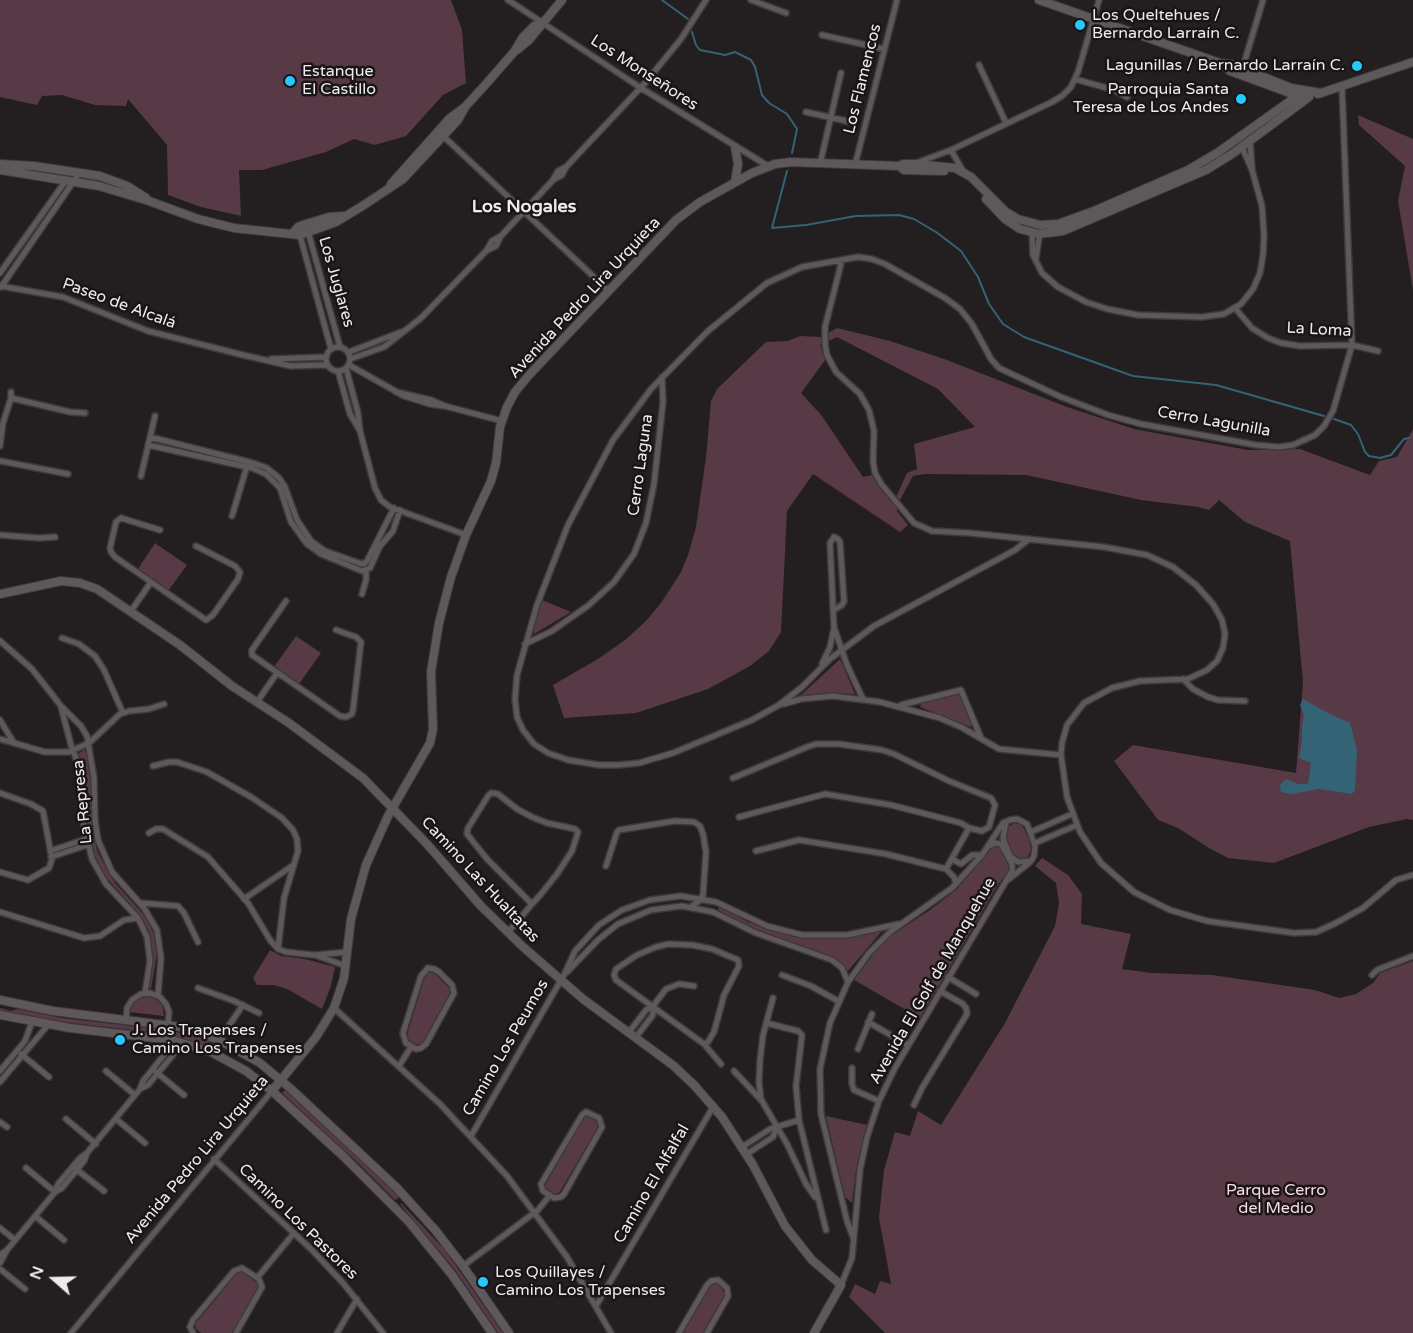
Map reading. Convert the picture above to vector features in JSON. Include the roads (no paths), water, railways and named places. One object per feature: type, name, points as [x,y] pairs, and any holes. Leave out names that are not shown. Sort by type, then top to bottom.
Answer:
[{"type":"main road","points":[[0,170],[76,182],[149,201],[191,217],[234,228],[265,232],[301,230],[332,224],[389,187],[441,133],[453,115],[465,108],[514,52],[529,40],[562,0]]},
{"type":"main road","points":[[1039,0],[1220,63],[1230,70],[1315,94]]},
{"type":"main road","points":[[964,172],[1006,212],[1018,219],[1037,224],[1064,222],[1171,178],[1211,157],[1297,96],[1342,87],[1413,62]]},
{"type":"main road","points":[[1242,72],[1297,96]]},
{"type":"main road","points":[[1277,88],[1280,94],[1280,107]]},
{"type":"main road","points":[[1036,233],[1063,231],[1206,170],[1315,94]]},
{"type":"main road","points":[[735,147],[738,164],[735,182]]},
{"type":"main road","name":"Avenida Pedro Lira Urquieta","points":[[272,1091],[316,1037],[334,1008],[346,966],[351,919],[361,878],[371,851],[431,738],[433,729],[430,685],[434,647],[445,598],[466,535],[491,481],[502,421],[511,399],[521,384],[681,215],[735,182],[768,166],[782,163],[899,166],[915,164],[946,166],[964,172]]},
{"type":"main road","points":[[0,164],[80,172],[114,180],[149,201]]},
{"type":"main road","name":"Avenida Pedro Lira Urquieta","points":[[899,166],[904,170],[944,171],[960,175],[1005,219],[1020,229],[1036,233]]},
{"type":"main road","name":"Camino Las Hualtatas","points":[[0,594],[46,583],[74,582],[97,589],[354,770],[393,808],[508,932],[679,1071],[713,1107],[745,1151],[789,1232],[812,1260],[841,1285]]},
{"type":"main road","points":[[0,1000],[53,1011],[168,1025],[219,1040],[249,1056],[281,1080],[370,1161],[436,1230],[509,1333]]},
{"type":"main road","points":[[0,1015],[48,1025],[172,1040],[210,1052],[237,1066],[272,1091],[361,1172],[395,1207],[438,1256],[492,1333]]},
{"type":"main road","points":[[395,1207],[399,1201],[408,1201]]},
{"type":"main road","name":"Avenida El Golf de Manquehue","points":[[814,1333],[841,1285]]},
{"type":"street","name":"Los Monseñores","points":[[508,0],[641,88],[768,166]]},
{"type":"street","points":[[348,352],[340,346],[331,349],[326,357],[332,370],[338,371],[384,347],[428,312],[487,250],[496,246],[501,236],[553,180],[562,175],[566,167],[641,88],[681,39],[706,0]]},
{"type":"street","points":[[751,0],[786,13]]},
{"type":"street","name":"Los Flamencos","points":[[855,165],[897,0]]},
{"type":"street","points":[[915,164],[951,150],[1067,92],[1075,79],[1099,0]]},
{"type":"street","points":[[1242,72],[1263,0]]},
{"type":"street","points":[[822,35],[884,50]]},
{"type":"street","points":[[979,65],[1006,123]]},
{"type":"street","points":[[820,164],[841,73]]},
{"type":"street","points":[[1075,79],[1127,97]]},
{"type":"street","name":"Cerro Lagunilla","points":[[779,705],[740,725],[685,748],[650,760],[610,765],[568,759],[548,753],[534,744],[523,730],[517,717],[515,692],[525,644],[552,564],[580,499],[617,433],[662,377],[708,331],[767,283],[802,267],[862,257],[879,261],[950,301],[968,318],[996,365],[1061,398],[1117,418],[1229,441],[1286,446],[1300,443],[1315,435],[1333,411],[1352,345],[1342,87]]},
{"type":"street","points":[[806,112],[851,122]]},
{"type":"street","points":[[441,133],[609,291]]},
{"type":"street","points":[[1037,224],[1032,250],[1036,263],[1049,281],[1066,293],[1117,312],[1149,316],[1219,315],[1235,308],[1253,289],[1260,273],[1263,255],[1263,215],[1251,170],[1239,138]]},
{"type":"street","points":[[1250,141],[1251,170]]},
{"type":"street","points":[[951,150],[964,172]]},
{"type":"street","points":[[0,273],[71,171]]},
{"type":"street","points":[[1,287],[76,182],[80,172]]},
{"type":"street","points":[[46,209],[53,214]]},
{"type":"street","name":"Los Juglares","points":[[301,230],[324,291],[340,346]]},
{"type":"street","name":"Los Juglares","points":[[301,230],[331,349]]},
{"type":"street","points":[[842,260],[826,322],[825,344],[834,368],[860,394],[869,410],[874,431],[873,465],[879,481],[911,520],[922,528],[932,531],[1029,539],[1139,553],[1166,563],[1196,585],[1220,615],[1225,629],[1221,653],[1214,665],[1202,674],[1183,679],[1132,683],[1112,688],[1079,708],[1070,719],[1063,737],[1061,755],[1065,789],[1077,825],[1101,863],[1134,892],[1170,910],[1207,921],[1294,933],[1316,932],[1363,909],[1396,880],[1413,875]]},
{"type":"street","name":"Paseo de Alcalá","points":[[1,287],[53,295],[162,335],[264,360],[298,367],[328,365]]},
{"type":"street","points":[[316,293],[324,291]]},
{"type":"street","name":"La Loma","points":[[1235,308],[1252,328],[1281,343],[1300,346],[1352,345],[1378,351]]},
{"type":"street","points":[[348,352],[405,330]]},
{"type":"street","points":[[348,352],[348,364],[360,431],[377,492],[384,503],[466,535]]},
{"type":"street","name":"Paseo de Alcalá","points":[[264,360],[326,357]]},
{"type":"street","points":[[348,364],[396,392],[502,421]]},
{"type":"street","points":[[338,371],[350,414],[360,431]]},
{"type":"street","name":"Cerro Laguna","points":[[525,644],[552,631],[589,605],[614,582],[634,554],[646,523],[654,484],[663,402],[662,377]]},
{"type":"street","points":[[0,446],[3,423],[11,395],[70,412],[86,413]]},
{"type":"street","points":[[141,476],[155,416]]},
{"type":"street","points":[[150,437],[248,464],[266,474],[277,484],[295,528],[311,548],[366,571]]},
{"type":"street","points":[[148,445],[267,468],[279,478],[288,492],[300,526],[311,541],[325,551],[359,564],[367,561],[394,508]]},
{"type":"street","points":[[0,461],[68,474]]},
{"type":"street","points":[[232,516],[248,464]]},
{"type":"street","points":[[362,594],[366,571],[371,566],[383,541],[393,531],[400,510]]},
{"type":"street","points":[[159,530],[121,518],[116,522],[110,548],[113,556],[202,619],[210,618],[238,579],[240,572],[235,566],[196,546]]},
{"type":"street","points":[[0,535],[55,537]]},
{"type":"street","points":[[820,669],[834,628],[830,543],[834,537],[840,542],[844,601],[842,606],[834,610]]},
{"type":"street","points":[[779,705],[842,650],[882,621],[1016,550],[1029,539]]},
{"type":"street","points":[[131,611],[151,582]]},
{"type":"street","points":[[286,601],[252,651],[254,657],[340,716],[346,717],[350,716],[353,710],[361,642],[358,638],[336,630]]},
{"type":"street","points":[[834,628],[863,699]]},
{"type":"street","points":[[62,638],[79,644],[95,656],[104,670],[123,713]]},
{"type":"street","name":"La Represa","points":[[0,641],[32,669],[61,706],[81,726],[89,743],[98,840],[112,872],[139,902],[152,920],[159,937],[161,951],[158,995],[168,1008],[168,1025]]},
{"type":"street","points":[[256,702],[277,673]]},
{"type":"street","points":[[1183,679],[1193,689],[1208,697],[1218,700],[1245,701]]},
{"type":"street","points":[[898,706],[962,690],[981,738]]},
{"type":"street","points":[[779,705],[801,699],[822,697],[863,699],[915,710],[950,722],[1003,750],[1061,755]]},
{"type":"street","points":[[915,710],[920,700]]},
{"type":"street","points":[[0,739],[45,752],[66,753],[89,743],[113,719],[123,713],[164,704]]},
{"type":"street","name":"La Represa","points":[[61,706],[82,777],[86,842],[102,878],[138,918],[150,947],[150,969],[145,993]]},
{"type":"street","points":[[0,720],[14,743]]},
{"type":"street","points":[[733,778],[811,745],[839,744],[882,750],[993,799],[995,805],[987,829],[982,831],[900,807],[825,794],[739,817]]},
{"type":"street","points":[[153,766],[169,762],[194,766],[224,780],[290,825],[296,834],[298,847],[284,898],[278,949]]},
{"type":"street","points":[[508,932],[532,904],[564,864],[574,846],[578,831],[532,817],[511,805],[498,794],[491,793],[468,828],[467,834],[487,859],[532,904]]},
{"type":"street","points":[[0,794],[38,807],[43,811],[51,864],[49,868],[26,880],[0,872]]},
{"type":"street","points":[[1031,832],[1072,814]]},
{"type":"street","points":[[1013,819],[1020,820],[1027,824],[1031,832],[1035,843],[1034,856],[1029,862],[1018,862],[1010,856],[1004,841],[1006,822],[1013,819]]},
{"type":"street","points":[[606,866],[616,832],[619,830],[675,821],[692,821],[701,828],[706,846],[702,898],[690,907]]},
{"type":"street","name":"Avenida El Golf de Manquehue","points":[[853,1237],[825,1133],[819,1094],[824,1044],[838,1001],[848,982],[877,944],[903,922],[934,903],[956,884],[989,847],[1001,826],[1006,822]]},
{"type":"street","points":[[1035,843],[1077,825]]},
{"type":"street","points":[[946,869],[969,828]]},
{"type":"street","points":[[149,833],[156,829],[163,829],[201,851],[217,865],[244,899],[278,949],[314,955],[346,966]]},
{"type":"street","points":[[756,851],[799,840],[894,855],[946,869],[954,877],[956,884]]},
{"type":"street","points":[[50,854],[86,842]]},
{"type":"street","name":"Avenida El Golf de Manquehue","points":[[841,1285],[852,1258],[862,1161],[879,1101],[908,1045],[1008,879],[1012,866],[1001,844],[995,843],[989,847]]},
{"type":"street","points":[[952,860],[961,864],[972,855],[982,855]]},
{"type":"street","name":"Avenida El Golf de Manquehue","points":[[1008,879],[1029,862]]},
{"type":"street","points":[[244,899],[293,865]]},
{"type":"street","name":"Camino Los Peumos","points":[[471,1136],[580,944],[592,931],[614,914],[640,902],[681,896],[702,898],[723,905],[767,926],[813,936],[858,934],[903,922]]},
{"type":"street","points":[[139,902],[178,906],[184,913],[198,942]]},
{"type":"street","points":[[152,920],[155,905]]},
{"type":"street","points":[[124,920],[128,906]]},
{"type":"street","name":"Camino Los Peumos","points":[[563,977],[604,934],[627,919],[658,908],[690,907],[713,912],[756,933],[832,960],[842,968],[848,982]]},
{"type":"street","points":[[0,912],[84,938],[105,934],[124,920],[138,918]]},
{"type":"street","points":[[704,1044],[714,1032],[724,995],[739,966],[738,960],[718,951],[682,944],[662,945],[637,955],[616,969],[614,977],[704,1044],[721,1064]]},
{"type":"street","points":[[314,955],[348,952]]},
{"type":"street","points":[[1372,975],[1377,970],[1413,956]]},
{"type":"street","points":[[426,969],[434,969],[452,985],[454,993],[426,1044],[418,1049],[411,1047],[405,1041],[404,1031],[422,973],[426,969]]},
{"type":"street","points":[[782,975],[811,986],[838,1001]]},
{"type":"street","points":[[948,977],[976,994]]},
{"type":"street","points":[[633,1034],[654,1013],[653,1006],[669,987],[678,984],[694,986]]},
{"type":"street","points":[[198,988],[259,1013]]},
{"type":"street","points":[[914,1105],[967,1014],[965,1006],[940,992]]},
{"type":"street","points":[[126,1020],[129,1003],[137,995],[145,993],[158,995]]},
{"type":"street","points":[[762,1101],[759,1066],[766,1023],[773,998]]},
{"type":"street","points":[[219,1040],[243,1005]]},
{"type":"street","points":[[334,1008],[399,1065],[471,1136],[535,1212],[567,1257],[611,1333]]},
{"type":"street","points":[[858,1049],[873,1014]]},
{"type":"street","points":[[1,1077],[27,1037],[32,1022]]},
{"type":"street","points":[[868,1022],[908,1045]]},
{"type":"street","points":[[766,1023],[798,1031],[802,1035],[796,1086],[799,1120],[826,1230]]},
{"type":"street","points":[[1,1077],[48,1025]]},
{"type":"street","points":[[155,1071],[172,1040]]},
{"type":"street","points":[[0,1255],[7,1250],[55,1192],[58,1184],[75,1168],[81,1156],[96,1144],[140,1089],[143,1081],[183,1043]]},
{"type":"street","points":[[399,1065],[411,1047]]},
{"type":"street","points":[[17,1051],[49,1077]]},
{"type":"street","points":[[852,1068],[853,1089],[879,1101]]},
{"type":"street","points":[[106,1071],[135,1095]]},
{"type":"street","points":[[155,1071],[184,1095]]},
{"type":"street","points":[[734,1071],[762,1101],[787,1144],[806,1184],[818,1200]]},
{"type":"street","name":"Avenida Pedro Lira Urquieta","points":[[71,1333],[272,1091]]},
{"type":"street","name":"Camino El Alfalfal","points":[[596,1306],[713,1107]]},
{"type":"street","points":[[586,1112],[592,1113],[602,1121],[601,1129],[562,1195],[557,1198],[550,1195],[542,1189],[542,1182],[582,1115],[586,1112]]},
{"type":"street","points":[[66,1119],[96,1144]]},
{"type":"street","points":[[116,1119],[145,1143]]},
{"type":"street","points":[[745,1151],[772,1137],[777,1128],[799,1120]]},
{"type":"street","points":[[0,1122],[7,1128]]},
{"type":"street","name":"Camino Los Pastores","points":[[214,1160],[294,1233],[357,1299],[383,1333]]},
{"type":"street","points":[[26,1168],[55,1192]]},
{"type":"street","points":[[75,1168],[104,1191]]},
{"type":"street","points":[[463,1266],[535,1212],[550,1195]]},
{"type":"street","points":[[35,1216],[64,1240]]},
{"type":"street","points":[[0,1228],[15,1240]]},
{"type":"street","points":[[257,1278],[294,1233]]},
{"type":"street","points":[[0,1263],[7,1250]]},
{"type":"street","points":[[193,1333],[190,1327],[192,1322],[236,1269],[244,1268],[261,1283],[261,1290],[236,1333]]},
{"type":"street","points":[[0,1269],[25,1289]]},
{"type":"street","points":[[679,1333],[708,1285],[711,1281],[718,1280],[727,1288],[728,1296],[707,1333]]},
{"type":"street","points":[[337,1333],[357,1299]]},
{"type":"water","points":[[1303,699],[1350,723],[1357,750],[1355,790],[1352,794],[1319,789],[1291,794],[1281,792],[1280,785],[1286,779],[1298,784],[1308,784],[1311,763],[1299,758],[1304,715],[1300,705]]},
{"type":"waterway","points":[[662,0],[688,19]]},
{"type":"waterway","points":[[692,32],[700,50],[725,55],[735,52],[751,60],[762,95],[769,103],[787,114],[797,129],[792,153]]},
{"type":"waterway","points":[[787,171],[772,228],[806,225],[856,216],[899,215],[914,219],[961,251],[978,277],[989,304],[1003,324],[1024,337],[1133,376],[1216,385],[1324,416]]},
{"type":"waterway","points":[[1334,419],[1351,425],[1369,456],[1380,458],[1391,455],[1404,439],[1409,438]]},
{"type":"place","name":"Los Queltehues / Bernardo Larraín C.","points":[[1080,25]]},
{"type":"place","name":"Lagunillas / Bernardo Larraín C.","points":[[1357,66]]},
{"type":"place","name":"Estanque El Castillo","points":[[290,81]]},
{"type":"place","name":"Parroquia Santa Teresa de Los Andes","points":[[1241,99]]},
{"type":"place","name":"J. Los Trapenses / Camino Los Trapenses","points":[[120,1040]]},
{"type":"place","name":"Los Quillayes / Camino Los Trapenses","points":[[483,1282]]},
{"type":"district","name":"Los Nogales","points":[[524,207]]},
{"type":"park label","name":"Parque Cerro del Medio","points":[[1276,1200]]}]
